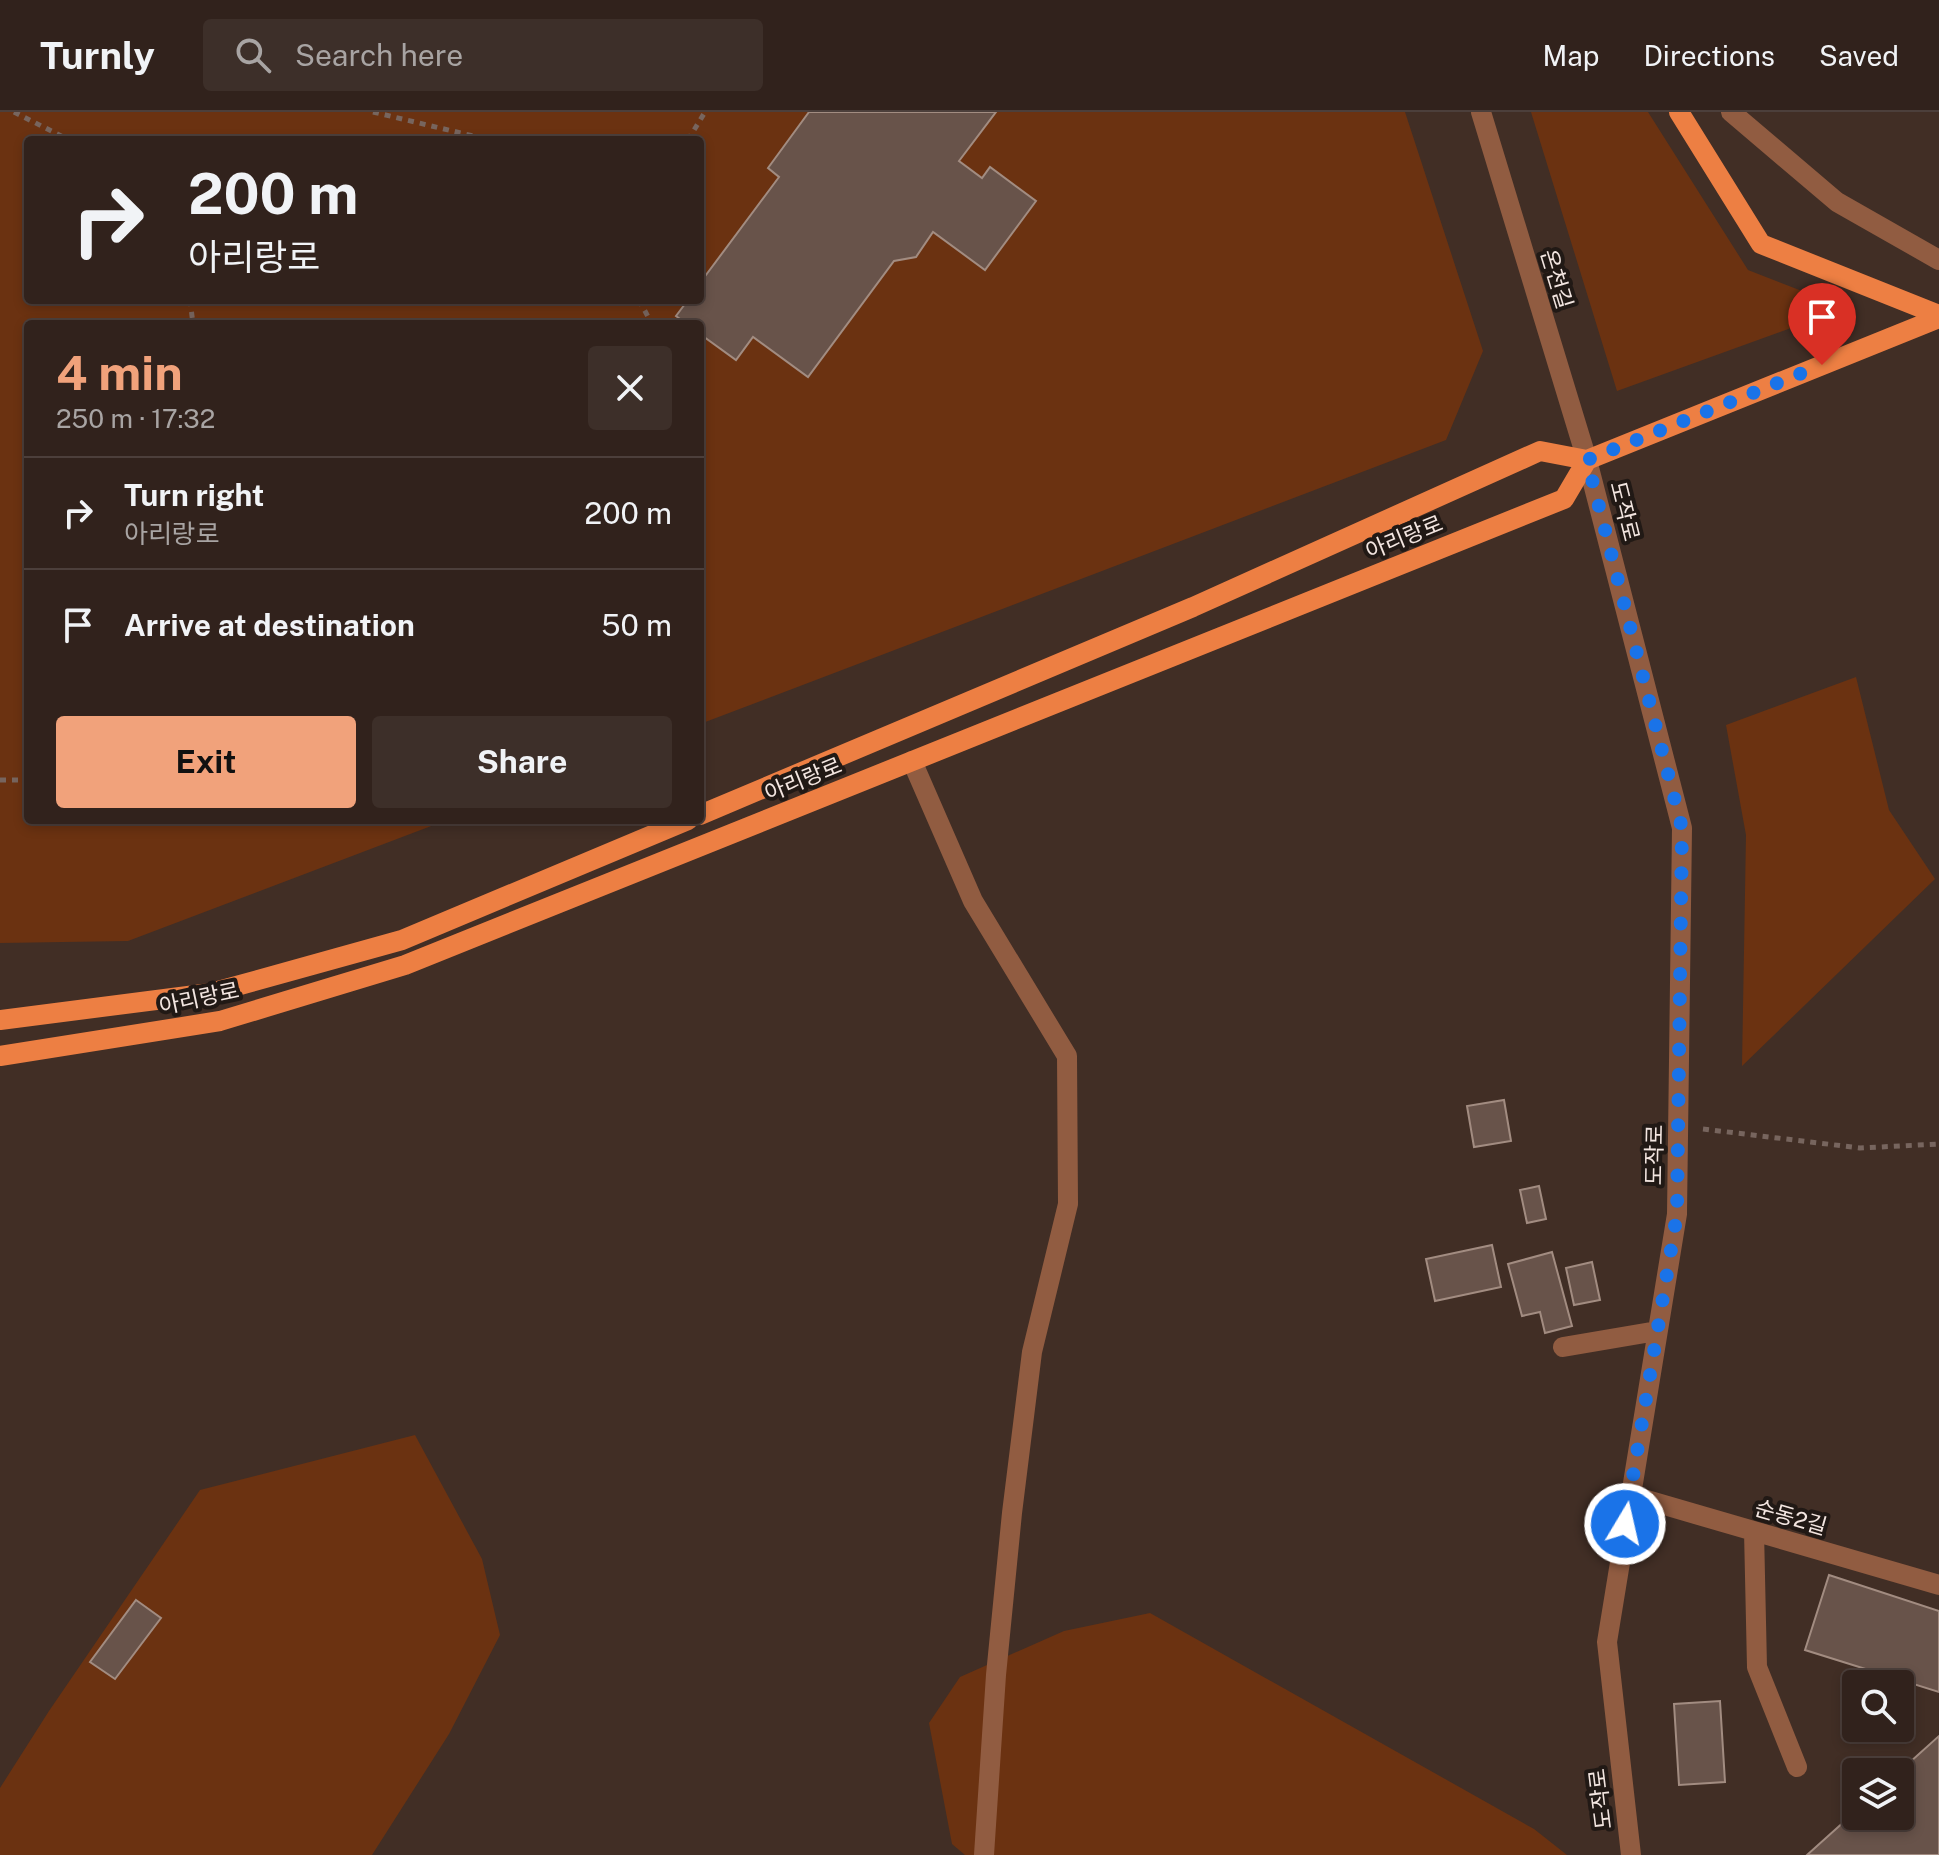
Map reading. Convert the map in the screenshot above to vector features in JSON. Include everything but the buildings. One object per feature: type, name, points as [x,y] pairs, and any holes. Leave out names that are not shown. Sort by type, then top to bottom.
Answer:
[{"type":"main road","points":[[1679,112],[1761,244],[1939,316]]},
{"type":"main road","points":[[1587,460],[1939,316]]},
{"type":"main road","name":"아리랑로","points":[[0,1056],[220,1021],[405,965],[1564,499],[1587,460],[1540,451],[1193,607],[704,813]]},
{"type":"main road","name":"아리랑로","points":[[0,1020],[211,993],[402,940],[678,824]]},
{"type":"street","name":"온천길","points":[[1481,112],[1587,460]]},
{"type":"street","points":[[1731,112],[1837,202],[1939,260]]},
{"type":"street","name":"도작로","points":[[1587,460],[1682,828],[1677,1214],[1607,1642],[1631,1855]]},
{"type":"street","points":[[912,761],[973,901],[1067,1056],[1068,1204],[1030,1367],[1000,1631],[984,1855]]},
{"type":"street","points":[[1563,1347],[1657,1331]]},
{"type":"street","name":"순동2길","points":[[1630,1495],[1939,1585]]},
{"type":"street","points":[[1754,1531],[1757,1667],[1797,1767]]},
{"type":"path","points":[[14,112],[61,136]]},
{"type":"path","points":[[373,112],[473,136]]},
{"type":"path","points":[[690,136],[705,112]]},
{"type":"path","points":[[0,780],[24,780]]},
{"type":"path","points":[[1678,1126],[1860,1148],[1939,1144]]},
{"type":"shaded area","points":[[0,112],[1405,112],[1483,351],[1446,440],[704,722],[704,320],[24,320],[24,824],[436,824],[128,941],[0,943]]},
{"type":"shaded area","points":[[1531,112],[1648,112],[1748,270],[1846,308],[1617,391]]},
{"type":"shaded area","points":[[1856,677],[1889,810],[1935,879],[1742,1066],[1746,835],[1726,725]]},
{"type":"shaded area","points":[[415,1435],[482,1559],[500,1635],[449,1734],[372,1855],[0,1855],[0,1788],[200,1490]]},
{"type":"shaded area","points":[[1150,1613],[1534,1829],[1567,1855],[965,1855],[952,1844],[929,1723],[960,1677],[1064,1631]]},
{"type":"route","points":[[1625,1524],[1677,1214],[1682,828],[1587,460],[1822,365]]}]
